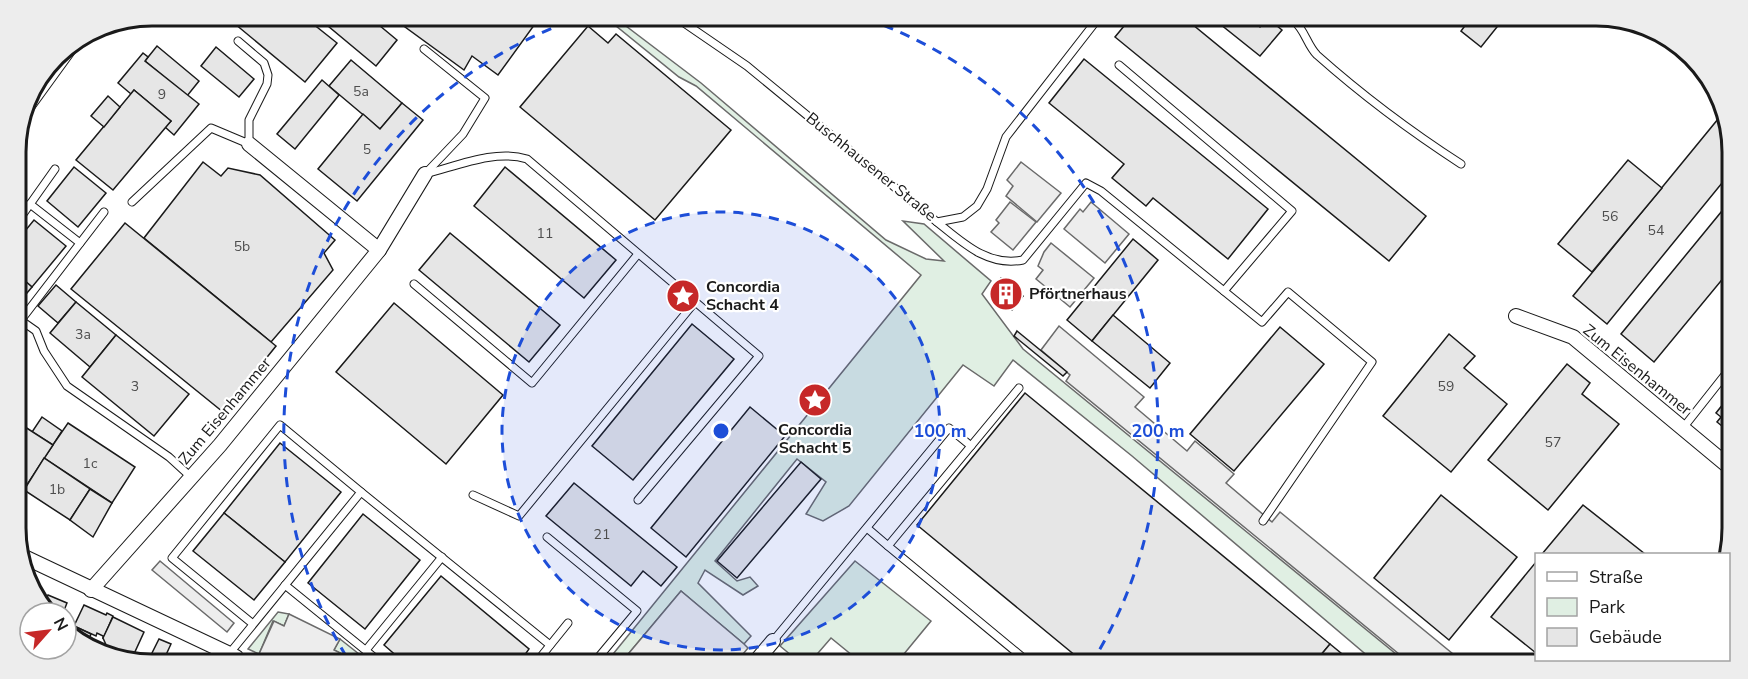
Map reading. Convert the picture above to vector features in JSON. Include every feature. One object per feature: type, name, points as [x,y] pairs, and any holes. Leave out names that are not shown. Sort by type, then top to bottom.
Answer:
[{"type":"street","points":[[249,144],[379,250]]},
{"type":"street","name":"Zum Eisenhammer","points":[[92,590],[192,478],[379,250],[425,174]]},
{"type":"street","name":"Zum Eisenhammer","points":[[1516,316],[1573,337],[1722,461]]},
{"type":"street","points":[[30,560],[229,654]]},
{"type":"street","points":[[762,654],[773,640]]},
{"type":"lane","name":"Buschhausener Straße","points":[[689,26],[747,66],[937,222],[963,217],[977,206],[987,189],[1006,137],[1092,26]]},
{"type":"lane","points":[[1301,26],[1315,52],[1408,129],[1461,164]]},
{"type":"lane","points":[[132,202],[211,128],[249,144],[249,120],[267,84],[268,75],[264,63],[238,41]]},
{"type":"lane","points":[[424,49],[485,98],[463,134],[425,174]]},
{"type":"lane","points":[[1119,65],[1292,211],[1224,291]]},
{"type":"lane","points":[[425,174],[500,155],[515,155],[527,159],[759,356],[638,500]]},
{"type":"lane","points":[[26,210],[55,169]]},
{"type":"lane","points":[[937,222],[988,258],[1001,262],[1023,260],[1086,183],[1101,190],[1262,322],[1288,292],[1372,362],[1263,521]]},
{"type":"lane","points":[[30,204],[80,243]]},
{"type":"lane","points":[[26,309],[104,212]]},
{"type":"lane","points":[[414,284],[532,383],[638,254]]},
{"type":"lane","points":[[473,495],[519,516],[695,303]]},
{"type":"lane","points":[[26,324],[36,331],[44,351],[67,386],[169,457],[192,478]]},
{"type":"lane","points":[[1683,428],[1722,379]]},
{"type":"lane","points":[[888,546],[1019,388]]},
{"type":"lane","points":[[253,624],[171,558],[279,425],[550,645]]},
{"type":"lane","points":[[773,640],[949,428],[971,446]]},
{"type":"lane","points":[[234,654],[253,624],[361,492]]},
{"type":"lane","points":[[867,528],[1018,653]]},
{"type":"lane","points":[[547,537],[637,610],[601,654]]},
{"type":"lane","points":[[366,650],[442,557]]},
{"type":"lane","points":[[285,585],[370,654]]},
{"type":"lane","points":[[543,654],[568,623]]},
{"type":"green space","points":[[616,26],[626,26],[701,83],[886,240],[926,259],[944,261],[903,221],[924,224],[991,281],[982,294],[1023,349],[1395,653],[1364,653],[1132,456],[1013,360],[994,386],[963,365],[849,506],[823,521],[806,514],[826,482],[797,459],[715,561],[737,581],[750,577],[758,586],[743,595],[705,570],[698,583],[751,636],[744,644],[681,591],[628,654],[613,654],[921,275],[696,86],[679,77]]},
{"type":"green space","points":[[855,561],[931,621],[904,653],[850,654],[831,638],[818,654],[789,654],[780,646]]},
{"type":"green space","points":[[278,612],[289,614],[284,626],[273,621],[259,654],[248,649]]},
{"type":"green space","points":[[340,639],[359,654],[342,654],[334,650]]},
{"type":"shaded area","points":[[1021,162],[1061,193],[1037,222],[1006,196],[1013,186],[1007,180]]},
{"type":"shaded area","points":[[1010,202],[1036,222],[1013,250],[991,232],[999,223],[996,220]]},
{"type":"shaded area","points":[[1091,202],[1129,234],[1105,263],[1064,229],[1080,209],[1083,212]]},
{"type":"shaded area","points":[[1051,243],[1094,278],[1070,307],[1036,279],[1043,270],[1038,266]]},
{"type":"shaded area","points":[[1059,326],[1144,397],[1135,407],[1187,451],[1195,441],[1234,474],[1226,483],[1272,522],[1280,512],[1452,653],[1398,653],[1066,381],[1070,375],[1041,350]]},
{"type":"shaded area","points":[[160,561],[234,623],[227,632],[152,570]]},
{"type":"shaded area","points":[[681,591],[748,648],[743,654],[628,654]]},
{"type":"shaded area","points":[[289,614],[340,639],[334,650],[342,654],[259,654],[274,621],[284,626]]},
{"type":"building","points":[[237,26],[316,26],[337,43],[305,82]]},
{"type":"building","points":[[328,26],[380,26],[397,40],[376,66]]},
{"type":"building","points":[[404,26],[533,26],[498,75],[472,56],[464,70]]},
{"type":"building","points":[[588,26],[608,43],[616,34],[731,130],[655,220],[520,107]]},
{"type":"building","points":[[1124,26],[1194,26],[1426,216],[1389,261],[1115,37]]},
{"type":"building","points":[[1222,26],[1277,26],[1282,30],[1260,56]]},
{"type":"building","points":[[1498,26],[1481,47],[1461,31],[1464,27]]},
{"type":"building","points":[[157,46],[199,81],[187,96],[145,61]]},
{"type":"building","points":[[216,47],[254,79],[239,97],[201,66]]},
{"type":"building","points":[[143,53],[148,57],[145,61],[199,104],[174,135],[165,127],[171,121],[134,90],[131,94],[118,83]]},
{"type":"building","points":[[1084,59],[1268,209],[1228,259],[1153,198],[1146,206],[1112,178],[1124,164],[1049,103]]},
{"type":"building","points":[[351,60],[402,103],[380,129],[329,86]]},
{"type":"building","points":[[322,80],[339,95],[295,149],[277,134]]},
{"type":"building","points":[[134,90],[171,121],[113,190],[76,160]]},
{"type":"building","points":[[108,96],[120,107],[104,127],[91,116]]},
{"type":"building","points":[[402,103],[423,120],[357,201],[318,169],[363,114],[380,129]]},
{"type":"building","points":[[1718,119],[1722,151],[1722,183],[1607,324],[1573,296]]},
{"type":"building","points":[[1628,160],[1662,188],[1592,272],[1558,244]]},
{"type":"building","points":[[203,162],[221,176],[228,168],[260,175],[335,240],[324,253],[333,270],[271,342],[144,238]]},
{"type":"building","points":[[74,167],[106,193],[78,227],[47,201]]},
{"type":"building","points":[[505,167],[616,260],[584,298],[474,206]]},
{"type":"building","points":[[1722,211],[1722,280],[1654,362],[1621,334]]},
{"type":"building","points":[[34,220],[66,246],[32,287],[26,282],[26,230]]},
{"type":"building","points":[[125,223],[276,346],[223,412],[71,289]]},
{"type":"building","points":[[450,233],[560,325],[529,362],[419,270]]},
{"type":"building","points":[[1133,239],[1158,260],[1092,341],[1067,320]]},
{"type":"building","name":"Pförtnerhaus","points":[[1001,278],[1023,296],[1012,310],[990,292]]},
{"type":"building","points":[[26,282],[32,287],[26,294]]},
{"type":"building","points":[[56,285],[76,302],[58,323],[38,306]]},
{"type":"building","points":[[76,302],[116,335],[90,367],[50,333]]},
{"type":"building","points":[[394,303],[503,395],[446,464],[336,372]]},
{"type":"building","points":[[1113,315],[1170,363],[1150,388],[1092,341]]},
{"type":"building","points":[[692,324],[734,359],[633,480],[592,446]]},
{"type":"building","points":[[1280,327],[1324,364],[1234,471],[1190,434]]},
{"type":"building","points":[[1017,331],[1067,372],[1063,376],[1014,336]]},
{"type":"building","points":[[1449,334],[1475,356],[1464,368],[1507,404],[1451,472],[1383,416]]},
{"type":"building","points":[[116,335],[189,394],[154,436],[82,377]]},
{"type":"building","points":[[1567,364],[1590,383],[1582,394],[1619,424],[1548,510],[1488,460]]},
{"type":"building","points":[[1025,393],[1330,644],[1322,653],[1073,653],[917,525]]},
{"type":"building","points":[[1722,406],[1722,426],[1717,422],[1721,417],[1716,413]]},
{"type":"building","points":[[750,407],[785,436],[686,557],[651,528]]},
{"type":"building","points":[[42,417],[62,431],[53,445],[32,432]]},
{"type":"building","points":[[68,423],[135,467],[112,503],[44,458]]},
{"type":"building","points":[[26,428],[53,445],[26,486]]},
{"type":"building","points":[[280,443],[341,492],[285,562],[224,513]]},
{"type":"building","points":[[44,458],[90,489],[70,520],[26,491],[26,487]]},
{"type":"building","points":[[801,462],[821,479],[737,578],[717,561]]},
{"type":"building","points":[[574,483],[677,567],[661,586],[643,571],[631,586],[546,516]]},
{"type":"building","points":[[90,489],[112,503],[93,537],[70,520]]},
{"type":"building","points":[[1441,495],[1517,557],[1449,640],[1374,578]]},
{"type":"building","points":[[1583,505],[1644,553],[1543,553]]},
{"type":"building","points":[[224,513],[285,562],[254,600],[193,551]]},
{"type":"building","points":[[363,514],[420,560],[365,629],[308,583]]},
{"type":"building","points":[[1535,563],[1535,652],[1491,617]]},
{"type":"building","points":[[441,576],[529,649],[526,654],[394,654],[384,645]]},
{"type":"building","points":[[48,595],[62,601],[49,601]]},
{"type":"building","points":[[84,605],[113,616],[103,639],[103,636],[97,633],[96,636],[78,628],[78,618]]},
{"type":"building","points":[[113,617],[144,632],[135,652],[106,645],[103,638]]},
{"type":"building","points":[[78,628],[91,634],[90,637]]},
{"type":"building","points":[[159,639],[171,644],[166,654],[152,654]]},
{"type":"building","points":[[1330,644],[1341,653],[1322,653]]},
{"type":"place","name":"Pförtnerhaus","points":[[1006,294]]},
{"type":"place","name":"Concordia Schacht 4","points":[[683,296]]},
{"type":"place","name":"Concordia Schacht 5","points":[[815,400]]}]
